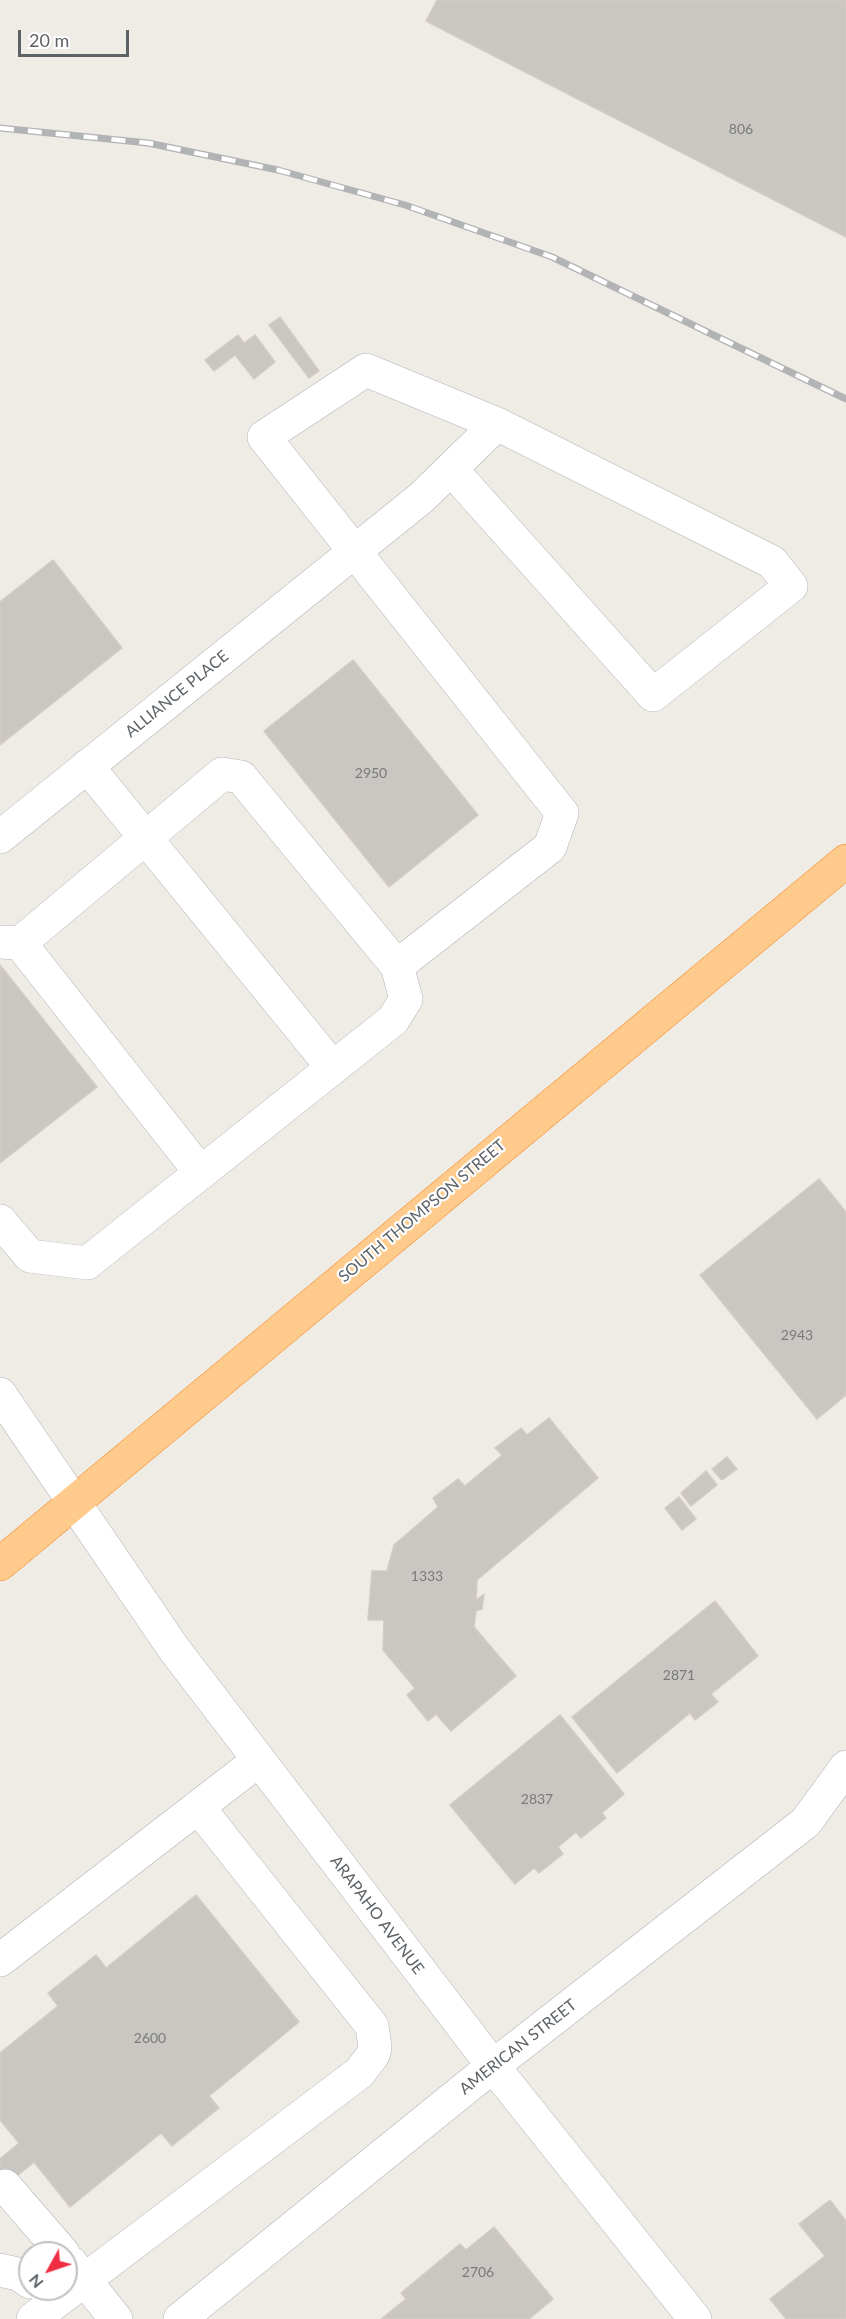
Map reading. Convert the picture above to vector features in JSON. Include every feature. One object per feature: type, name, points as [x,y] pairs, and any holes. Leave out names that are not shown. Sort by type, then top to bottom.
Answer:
[{"type":"highway","name":"SOUTH THOMPSON STREET","points":[[0,1563],[846,861]]},
{"type":"street","points":[[397,966],[550,847],[562,813],[264,437],[366,370],[497,424],[772,562],[791,586],[653,695],[451,469]]},
{"type":"street","name":"ALLIANCE PLACE","points":[[0,837],[421,498],[497,424]]},
{"type":"street","points":[[87,766],[333,1068]]},
{"type":"street","points":[[0,1221],[30,1256],[87,1263],[201,1173],[393,1020],[406,999],[397,966],[241,777],[222,774],[146,837],[10,943],[201,1173]]},
{"type":"street","name":"ARAPAHO AVENUE","points":[[0,1394],[174,1649],[493,2066],[695,2319]]},
{"type":"street","points":[[0,1960],[259,1760]]},
{"type":"street","name":"AMERICAN STREET","points":[[180,2319],[493,2066],[806,1821],[846,1767]]},
{"type":"street","points":[[78,2267],[359,2073],[374,2055],[372,2026],[198,1807]]},
{"type":"street","points":[[5,2186],[53,2241]]},
{"type":"street","points":[[0,2270],[18,2274]]},
{"type":"street","points":[[78,2271],[116,2319]]},
{"type":"building","points":[[437,0],[846,0],[846,237],[426,21]]},
{"type":"building","points":[[280,317],[319,371],[309,378],[269,325]]},
{"type":"building","points":[[238,335],[244,343],[255,335],[275,362],[254,379],[235,355],[214,371],[205,360]]},
{"type":"building","points":[[53,560],[122,648],[0,745],[0,602]]},
{"type":"building","points":[[353,660],[478,815],[389,887],[264,731]]},
{"type":"building","points":[[0,965],[97,1087],[0,1163]]},
{"type":"building","points":[[819,1179],[846,1212],[846,1395],[817,1419],[700,1275]]},
{"type":"building","points":[[549,1418],[598,1478],[477,1580],[476,1600],[484,1594],[482,1609],[476,1611],[474,1627],[516,1676],[451,1731],[436,1714],[428,1721],[407,1695],[415,1688],[383,1650],[384,1620],[368,1620],[372,1571],[387,1571],[394,1545],[438,1507],[433,1498],[458,1479],[465,1486],[502,1455],[495,1448],[521,1428],[527,1435]]},
{"type":"building","points":[[727,1457],[737,1469],[722,1480],[712,1469]]},
{"type":"building","points":[[706,1471],[717,1485],[691,1506],[681,1493]]},
{"type":"building","points":[[679,1497],[696,1519],[682,1530],[665,1508]]},
{"type":"building","points":[[715,1601],[758,1656],[711,1694],[718,1702],[695,1720],[690,1713],[617,1773],[572,1717]]},
{"type":"building","points":[[560,1715],[624,1794],[602,1813],[606,1818],[581,1838],[576,1832],[558,1847],[563,1854],[539,1873],[534,1868],[515,1884],[450,1805]]},
{"type":"building","points":[[196,1895],[299,2022],[209,2096],[219,2108],[172,2146],[161,2133],[70,2207],[34,2162],[0,2190],[0,2159],[19,2143],[0,2120],[0,2053],[58,2006],[48,1993],[96,1955],[106,1968]]},
{"type":"building","points":[[830,2200],[846,2221],[846,2319],[786,2319],[770,2299],[825,2256],[799,2224]]},
{"type":"building","points":[[494,2227],[553,2299],[529,2319],[381,2319],[406,2299],[401,2293],[460,2244],[466,2250]]},
{"type":"railway","points":[[0,128],[148,143],[278,170],[405,205],[552,257],[846,399]]}]
